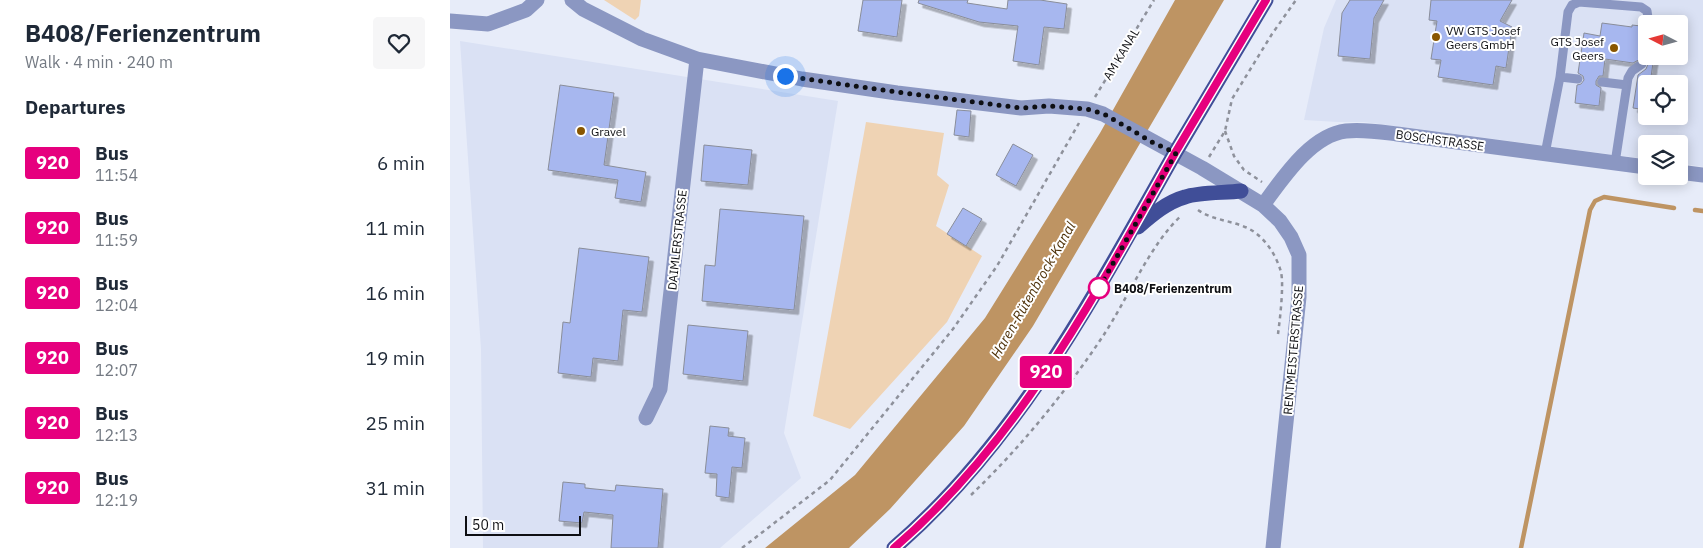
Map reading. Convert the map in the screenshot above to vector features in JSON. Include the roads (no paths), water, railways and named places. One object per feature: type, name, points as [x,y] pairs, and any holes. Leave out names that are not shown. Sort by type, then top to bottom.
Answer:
[{"type":"main road","points":[[894,548],[919,527],[992,447],[1068,340],[1266,0]]},
{"type":"main road","points":[[1130,234],[1155,212],[1187,196],[1240,191]]},
{"type":"street","points":[[450,21],[488,24],[526,10],[537,0]]},
{"type":"street","name":"RENTMEISTERSTRASSE","points":[[572,0],[583,9],[642,39],[696,59],[802,80],[1021,108],[1049,106],[1087,109],[1104,114],[1176,153],[1263,204],[1280,221],[1291,237],[1299,255],[1300,297],[1273,548]]},
{"type":"street","name":"DAIMLERSTRASSE","points":[[646,418],[660,389],[696,59]]},
{"type":"street","name":"BOSCHSTRASSE","points":[[1263,204],[1303,155],[1317,143],[1345,131],[1364,130],[1397,134],[1638,167]]},
{"type":"street","points":[[1688,173],[1703,175]]},
{"type":"lane","points":[[1545,154],[1560,77],[1568,12],[1572,5],[1579,2],[1641,7],[1647,11],[1648,15]]},
{"type":"lane","points":[[1615,163],[1628,78],[1632,71],[1641,65]]},
{"type":"lane","points":[[1560,77],[1578,79]]},
{"type":"lane","points":[[1602,82],[1627,85]]},
{"type":"water","name":"Haren-Rütenbrock-Kanal","points":[[1175,0],[1224,0],[1033,326],[964,426],[890,509],[849,548],[765,548],[855,475],[985,318],[1100,133]]},
{"type":"waterway","points":[[1521,548],[1590,210],[1595,201],[1604,197],[1674,208]]},
{"type":"waterway","points":[[1695,210],[1703,211]]},
{"type":"place","name":"VW GTS Josef Geers GmbH","points":[[1436,37]]},
{"type":"place","name":"GTS Josef Geers","points":[[1614,48]]},
{"type":"place","name":"Gravel","points":[[581,131]]},
{"type":"place","name":"B408/Ferienzentrum","points":[[1099,288]]}]
